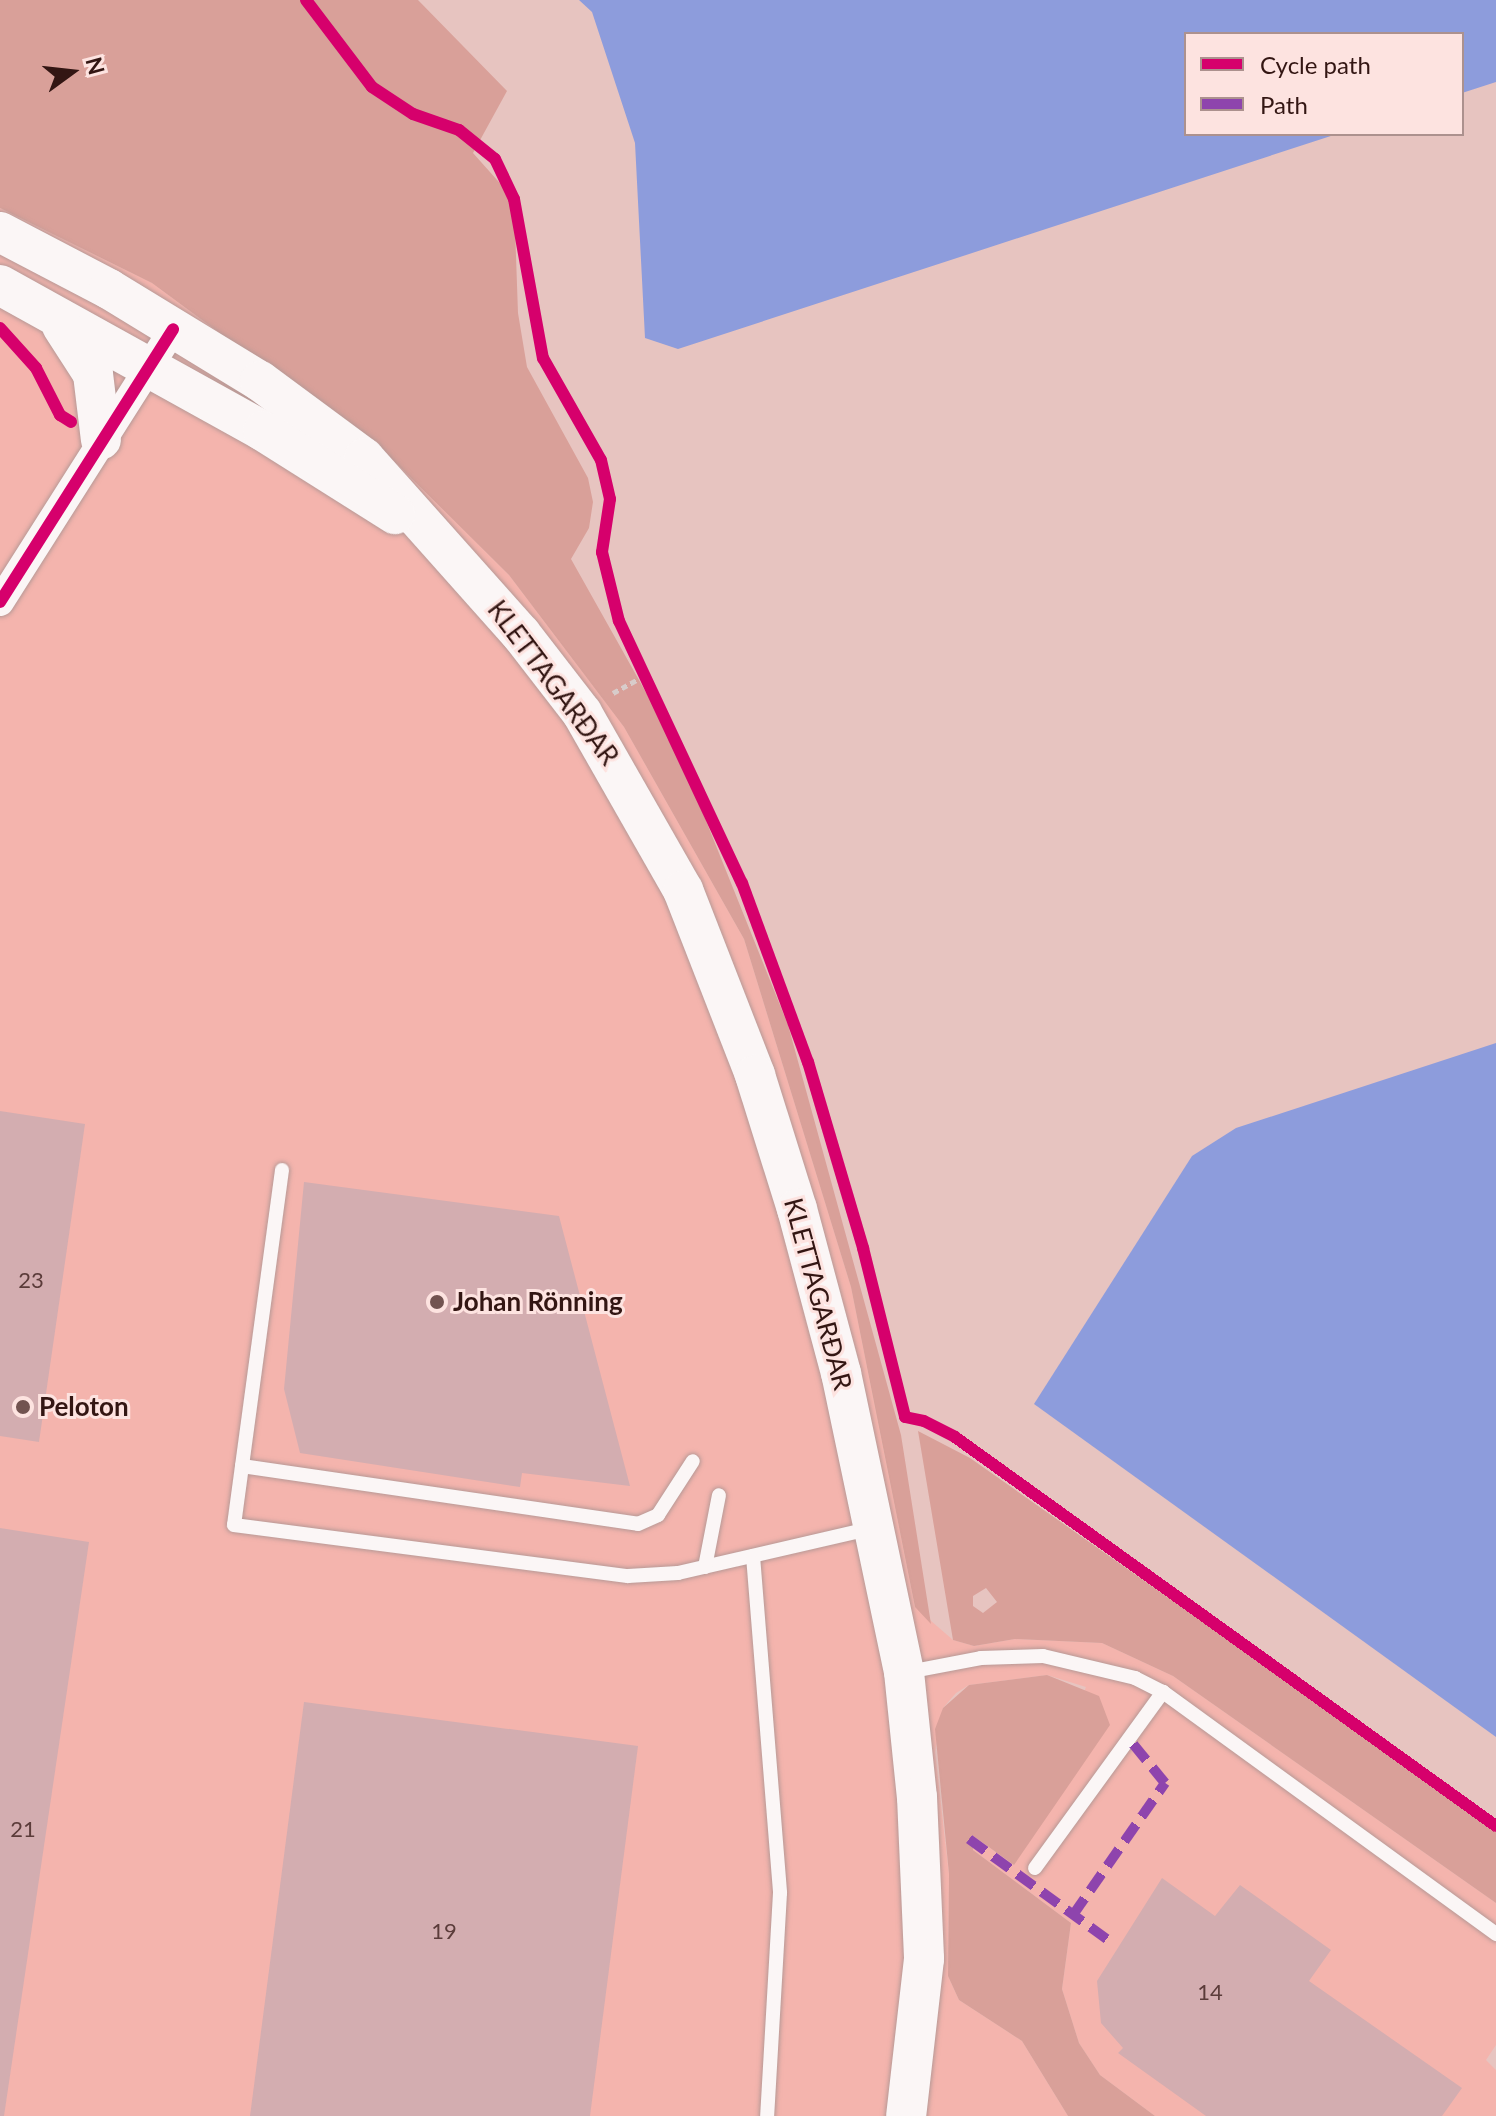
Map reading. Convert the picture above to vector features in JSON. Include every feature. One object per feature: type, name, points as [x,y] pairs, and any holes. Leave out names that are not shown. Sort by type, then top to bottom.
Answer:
[{"type":"main road","name":"KLETTAGARÐAR","points":[[0,232],[260,381],[364,458],[452,557],[582,713],[657,838],[708,947],[797,1209],[841,1373],[904,1672],[920,1841],[924,1959],[906,2116]]},
{"type":"main road","name":"KLETTAGARÐAR","points":[[0,285],[53,313],[146,371],[263,431],[380,502],[452,557]]},
{"type":"main road","points":[[53,313],[93,374],[101,440]]},
{"type":"street","points":[[0,602],[173,329]]},
{"type":"lane","points":[[282,1170],[234,1525],[628,1576],[705,1567],[874,1528]]},
{"type":"lane","points":[[242,1466],[638,1524],[658,1515],[693,1461]]},
{"type":"lane","points":[[705,1567],[719,1495]]},
{"type":"lane","points":[[753,1556],[780,1893],[767,2116]]},
{"type":"lane","points":[[904,1672],[981,1658],[1043,1656],[1105,1668],[1163,1692],[1496,1934]]},
{"type":"lane","points":[[1035,1868],[1163,1692]]},
{"type":"path","points":[[602,699],[645,675]]},
{"type":"shaded area","points":[[0,0],[418,0],[507,91],[473,153],[514,199],[518,313],[527,367],[588,478],[593,502],[589,528],[571,559],[676,746],[788,1025],[901,1435],[931,1624],[915,1607],[851,1287],[744,939],[624,727],[509,575],[397,464],[152,283],[0,208]]},
{"type":"shaded area","points":[[0,208],[152,283],[397,464],[509,575],[624,727],[744,939],[851,1287],[915,1607],[953,1640],[974,1646],[1015,1639],[1102,1643],[1173,1676],[1496,1903],[1496,2045],[1486,2060],[1496,2070],[1496,2116],[1155,2116],[1100,2075],[1079,2043],[1062,1989],[1071,1923],[973,1850],[972,1835],[1014,1865],[1086,1687],[1047,1675],[969,1685],[956,1693],[943,1708],[935,1752],[949,1874],[948,1976],[959,2000],[1022,2041],[1068,2116],[0,2116]]},
{"type":"shaded area","points":[[918,1431],[970,1458],[1488,1823],[1496,1832],[1496,1903],[1173,1676],[1102,1643],[1015,1639],[974,1646],[953,1640]],"holes":[[[986,1588],[997,1602],[983,1613],[973,1606],[973,1596]]]},
{"type":"shaded area","points":[[1047,1675],[1099,1696],[1110,1725],[1014,1865],[972,1835],[973,1850],[1071,1923],[1062,1989],[1079,2043],[1100,2075],[1155,2116],[1068,2116],[1022,2041],[959,2000],[948,1976],[949,1874],[935,1729],[943,1708],[969,1685]]},
{"type":"water","points":[[579,0],[1496,0],[1496,82],[1464,92],[1464,32],[1184,32],[1184,136],[1331,136],[678,349],[645,338],[635,143],[592,12]]},
{"type":"water","points":[[1496,1043],[1496,1737],[1034,1404],[1192,1156],[1236,1128]]},
{"type":"building","points":[[0,1111],[85,1124],[39,1442],[0,1436]]},
{"type":"building","name":"Johan Rönning","points":[[304,1182],[559,1216],[630,1486],[522,1473],[520,1487],[300,1453],[284,1389]]},
{"type":"building","points":[[0,1528],[89,1542],[4,2116],[0,2116]]},
{"type":"building","points":[[304,1702],[638,1746],[590,2116],[250,2116]]},
{"type":"building","points":[[1162,1878],[1215,1916],[1240,1885],[1331,1950],[1309,1981],[1462,2088],[1442,2116],[1206,2116],[1118,2053],[1123,2048],[1101,2023],[1097,1981]]},
{"type":"marked path","points":[[1073,1915],[1165,1783],[1129,1739]]},
{"type":"marked path","points":[[969,1839],[1112,1943]]},
{"type":"cycle path","points":[[306,0],[372,87],[413,114],[459,130],[495,159],[514,199],[543,358],[601,460],[610,499],[602,552],[619,621],[742,883],[808,1062],[863,1248],[905,1417],[924,1421],[955,1437],[1496,1826]]},
{"type":"cycle path","points":[[0,328],[36,368],[60,415],[71,422]]},
{"type":"cycle path","points":[[0,602],[173,329]]},
{"type":"place","name":"Johan Rönning","points":[[437,1302]]},
{"type":"place","name":"Peloton","points":[[23,1407]]}]
